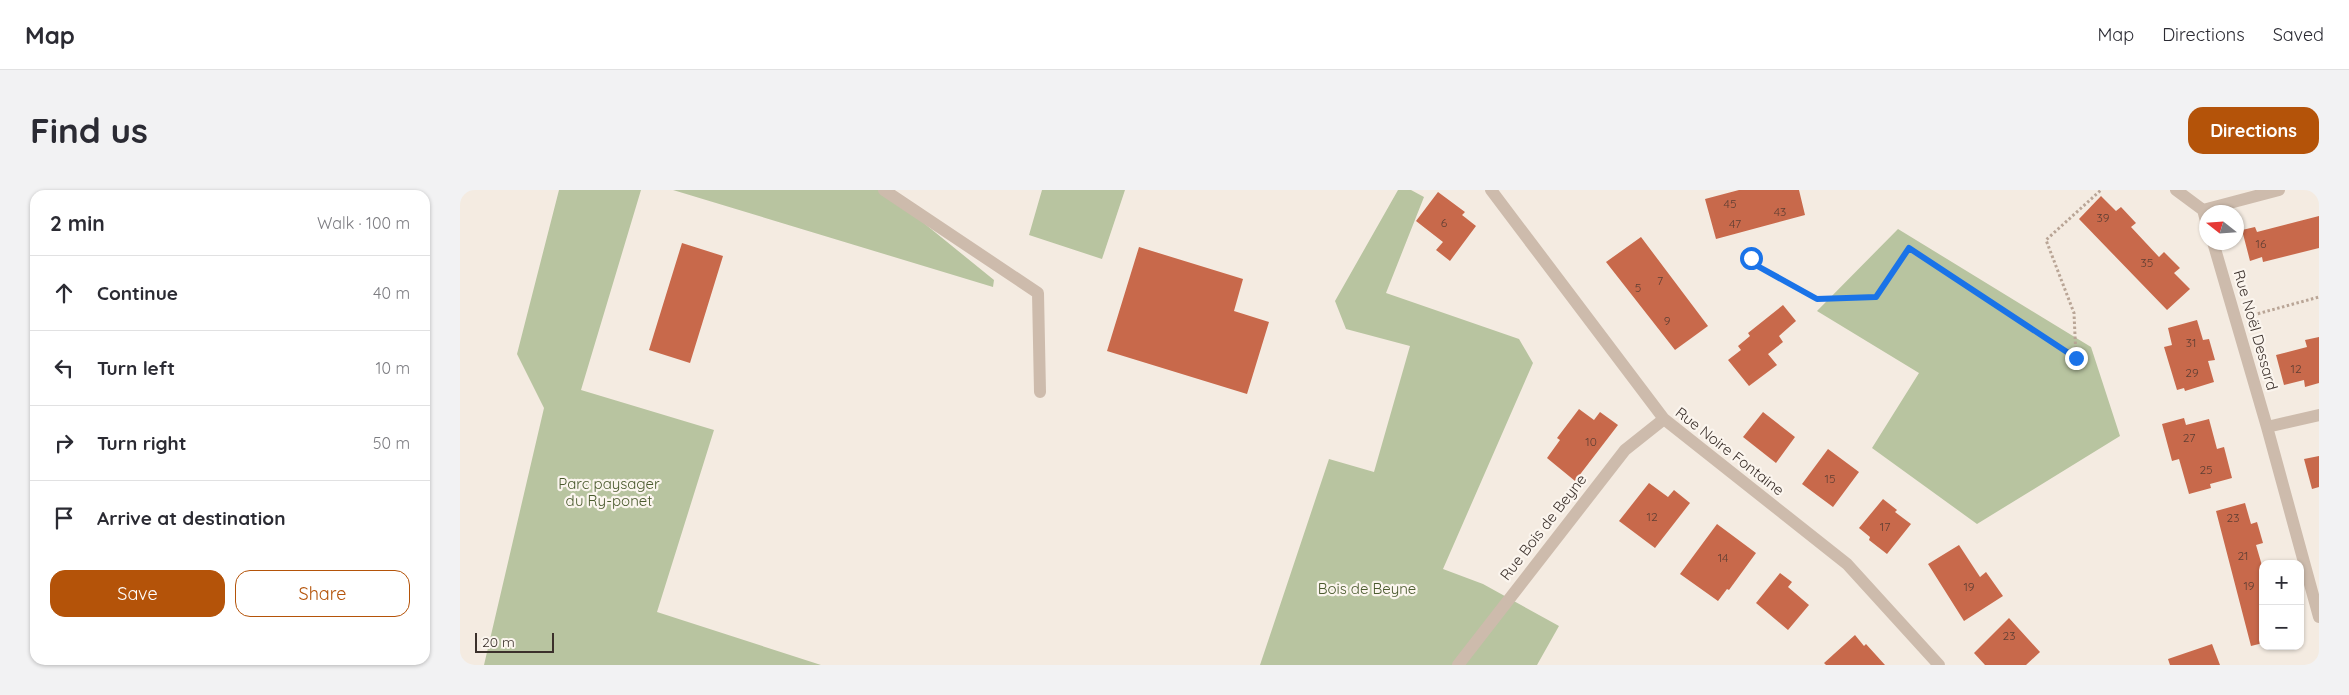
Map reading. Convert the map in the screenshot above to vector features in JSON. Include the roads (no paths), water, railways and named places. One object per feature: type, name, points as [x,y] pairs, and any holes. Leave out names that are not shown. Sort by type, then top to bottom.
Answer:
[{"type":"street","points":[[884,190],[1038,293],[1040,392]]},
{"type":"street","name":"Rue Noire Fontaine","points":[[1491,190],[1664,419],[1847,564],[1938,665]]},
{"type":"street","points":[[2176,190],[2199,210]]},
{"type":"street","points":[[2234,205],[2278,190]]},
{"type":"street","name":"Rue Noël Dessard","points":[[2215,250],[2267,427],[2319,617]]},
{"type":"street","points":[[2267,427],[2319,415]]},
{"type":"street","name":"Rue Bois de Beyne","points":[[1458,665],[1625,450],[1664,419]]},
{"type":"park label","name":"Parc paysager du Ry-ponet","points":[[609,492]]},
{"type":"park label","name":"Bois de Beyne","points":[[1367,588]]}]
